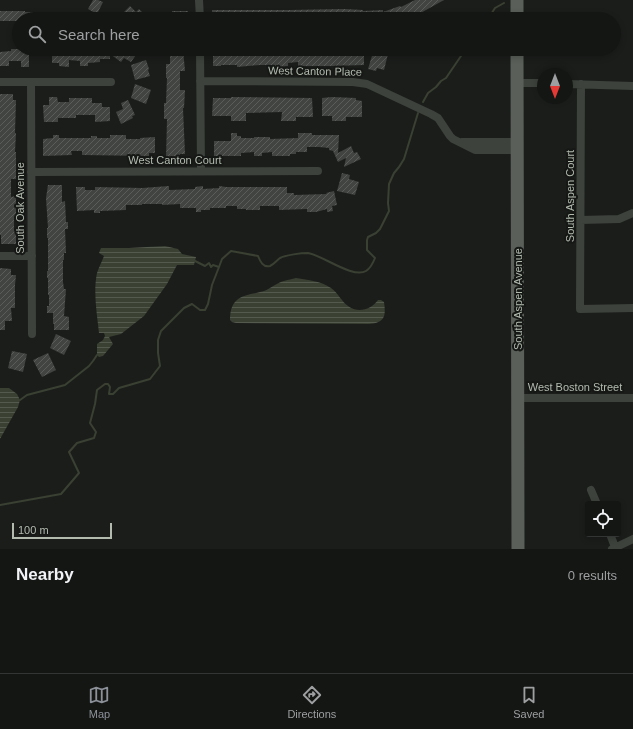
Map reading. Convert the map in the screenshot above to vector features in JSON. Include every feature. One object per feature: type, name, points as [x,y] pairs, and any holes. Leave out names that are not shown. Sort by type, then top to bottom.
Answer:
[{"type":"main road","points":[[517,0],[517,12]]},
{"type":"main road","name":"South Aspen Avenue","points":[[517,56],[518,549]]},
{"type":"street","points":[[199,0],[200,12]]},
{"type":"street","points":[[200,56],[201,171]]},
{"type":"street","name":"West Canton Place","points":[[200,81],[353,82],[368,84],[438,118],[450,136],[458,142],[517,146]]},
{"type":"street","points":[[0,82],[111,82]]},
{"type":"street","name":"South Oak Avenue","points":[[31,82],[32,334]]},
{"type":"street","points":[[517,83],[537,83]]},
{"type":"street","points":[[573,84],[633,86]]},
{"type":"street","name":"South Aspen Court","points":[[581,84],[580,309],[633,308]]},
{"type":"street","name":"West Canton Court","points":[[32,172],[318,171]]},
{"type":"street","points":[[581,220],[619,219],[633,213]]},
{"type":"street","points":[[0,256],[32,256]]},
{"type":"street","name":"West Boston Street","points":[[518,398],[633,398]]},
{"type":"street","points":[[591,490],[596,501]]},
{"type":"street","points":[[611,537],[614,548],[633,539]]},
{"type":"shaded area","points":[[165,246],[178,249],[182,254],[196,257],[194,265],[177,265],[167,284],[144,316],[121,334],[109,337],[113,344],[103,356],[99,357],[97,355],[97,344],[103,340],[105,336],[104,333],[99,333],[95,295],[97,273],[104,256],[99,253],[101,248]]},
{"type":"shaded area","points":[[296,278],[314,281],[327,286],[333,290],[346,304],[356,310],[369,308],[378,300],[381,300],[384,302],[385,311],[383,318],[378,322],[369,324],[236,323],[230,320],[232,307],[240,298],[264,291],[280,282]]},
{"type":"shaded area","points":[[0,388],[9,388],[17,394],[20,400],[18,407],[0,439]]},
{"type":"building","points":[[93,0],[103,2],[98,12],[93,12],[88,9]]},
{"type":"building","points":[[415,0],[444,0],[422,12],[383,12],[400,6],[401,7]]},
{"type":"building","points":[[130,6],[136,12],[124,12]]},
{"type":"building","points":[[212,10],[383,10],[383,12],[212,12]]},
{"type":"building","points":[[0,11],[25,11],[12,12],[12,21],[0,21]]},
{"type":"building","points":[[172,11],[188,11],[188,12]]},
{"type":"building","points":[[12,49],[12,56],[29,56],[29,67],[21,67],[21,61],[9,61],[9,66],[0,66],[0,52],[11,51]]},
{"type":"building","points":[[52,56],[110,56],[110,59],[100,59],[100,62],[88,63],[88,66],[80,66],[80,61],[69,60],[69,67],[59,66],[59,63],[52,63]]},
{"type":"building","points":[[113,56],[135,56],[131,62],[124,58],[121,62]]},
{"type":"building","points":[[170,56],[184,56],[185,71],[180,71],[180,90],[185,90],[183,108],[185,154],[180,154],[180,159],[166,159],[167,119],[164,119],[164,103],[166,103],[166,64],[170,64]]},
{"type":"building","points":[[213,56],[364,56],[364,65],[298,66],[298,62],[288,63],[288,66],[272,67],[272,65],[237,67],[237,65],[213,66]]},
{"type":"building","points":[[372,56],[388,56],[384,70],[377,68],[376,71],[368,69]]},
{"type":"building","points":[[146,60],[150,76],[135,80],[131,65]]},
{"type":"building","points":[[135,84],[151,90],[146,104],[131,98]]},
{"type":"building","points":[[0,94],[13,94],[13,100],[16,100],[16,179],[11,179],[11,197],[16,196],[16,219],[14,219],[14,230],[16,230],[16,244],[1,244],[0,235]]},
{"type":"building","points":[[49,97],[57,97],[58,102],[69,102],[69,98],[92,98],[92,103],[102,103],[102,107],[110,107],[110,121],[95,122],[95,115],[76,115],[76,118],[58,118],[58,122],[44,122],[43,105],[49,105]]},
{"type":"building","points":[[213,98],[312,98],[313,117],[296,117],[296,121],[281,121],[282,112],[246,113],[246,121],[231,121],[231,116],[212,116]]},
{"type":"building","points":[[322,98],[356,98],[356,100],[362,101],[362,117],[346,117],[346,121],[332,121],[332,116],[322,116]]},
{"type":"building","points":[[128,100],[135,115],[132,116],[133,118],[121,124],[116,112],[123,109],[121,103]]},
{"type":"building","points":[[231,133],[237,133],[237,136],[241,136],[241,138],[270,137],[270,139],[298,138],[298,133],[312,133],[312,135],[339,135],[338,153],[351,146],[354,153],[357,152],[361,159],[344,167],[346,158],[338,162],[333,151],[329,150],[329,148],[319,147],[307,147],[307,152],[296,152],[296,154],[290,154],[290,156],[272,156],[272,152],[262,153],[262,156],[254,156],[254,152],[241,153],[241,156],[214,156],[214,141],[231,141]]},
{"type":"building","points":[[53,135],[59,135],[59,138],[91,138],[91,136],[97,136],[97,138],[110,138],[110,135],[126,135],[126,139],[155,137],[155,153],[149,153],[149,156],[82,155],[82,151],[71,151],[72,155],[43,156],[43,139],[53,138]]},
{"type":"building","points":[[342,173],[350,175],[349,179],[359,182],[355,195],[337,191]]},
{"type":"building","points":[[48,185],[62,185],[62,202],[65,201],[66,222],[68,222],[68,229],[65,229],[66,253],[64,253],[63,260],[63,282],[64,289],[66,289],[64,316],[69,317],[69,330],[54,330],[53,313],[47,313],[47,306],[49,306],[47,278],[48,228],[46,198]]},
{"type":"building","points":[[169,186],[169,190],[195,189],[195,187],[203,186],[203,189],[219,188],[219,186],[287,187],[287,193],[294,193],[294,195],[327,194],[326,193],[334,191],[337,205],[332,206],[333,211],[327,212],[327,209],[316,212],[307,212],[307,209],[279,210],[279,206],[260,206],[260,210],[246,210],[237,209],[237,206],[226,206],[226,208],[210,208],[210,210],[201,210],[201,212],[196,212],[196,208],[180,208],[180,204],[126,205],[126,210],[100,211],[100,213],[94,213],[94,210],[77,211],[76,187],[85,187],[85,190],[95,190],[95,187],[142,188]]},
{"type":"building","points":[[0,268],[11,269],[11,275],[16,275],[15,308],[11,308],[12,321],[5,321],[5,330],[0,330]]},
{"type":"building","points":[[56,334],[71,341],[64,355],[50,348]]},
{"type":"building","points":[[12,351],[27,354],[23,372],[8,368]]},
{"type":"building","points":[[48,353],[56,370],[42,377],[33,360]]},
{"type":"waterway","points":[[492,12],[495,8],[504,3]]},
{"type":"waterway","points":[[423,102],[428,93],[446,78],[461,56]]},
{"type":"waterway","points":[[0,505],[61,494],[79,473],[69,452],[77,443],[94,438],[96,432],[90,423],[97,390],[105,384],[108,384],[110,387],[109,394],[113,394],[119,388],[150,379],[160,366],[158,340],[161,331],[184,308],[192,304],[200,310],[205,310],[208,304],[212,285],[222,259],[231,251],[258,256],[262,264],[265,266],[270,266],[283,257],[294,254],[308,253],[353,272],[360,273],[366,271],[373,264],[375,258],[367,250],[367,240],[368,237],[380,229],[389,211],[389,184],[394,173],[404,159],[418,113]]},
{"type":"waterway","points":[[195,261],[205,266],[209,263],[211,267],[213,265],[219,267]]},
{"type":"waterway","points":[[20,400],[27,395],[65,385],[89,366],[97,355]]}]
